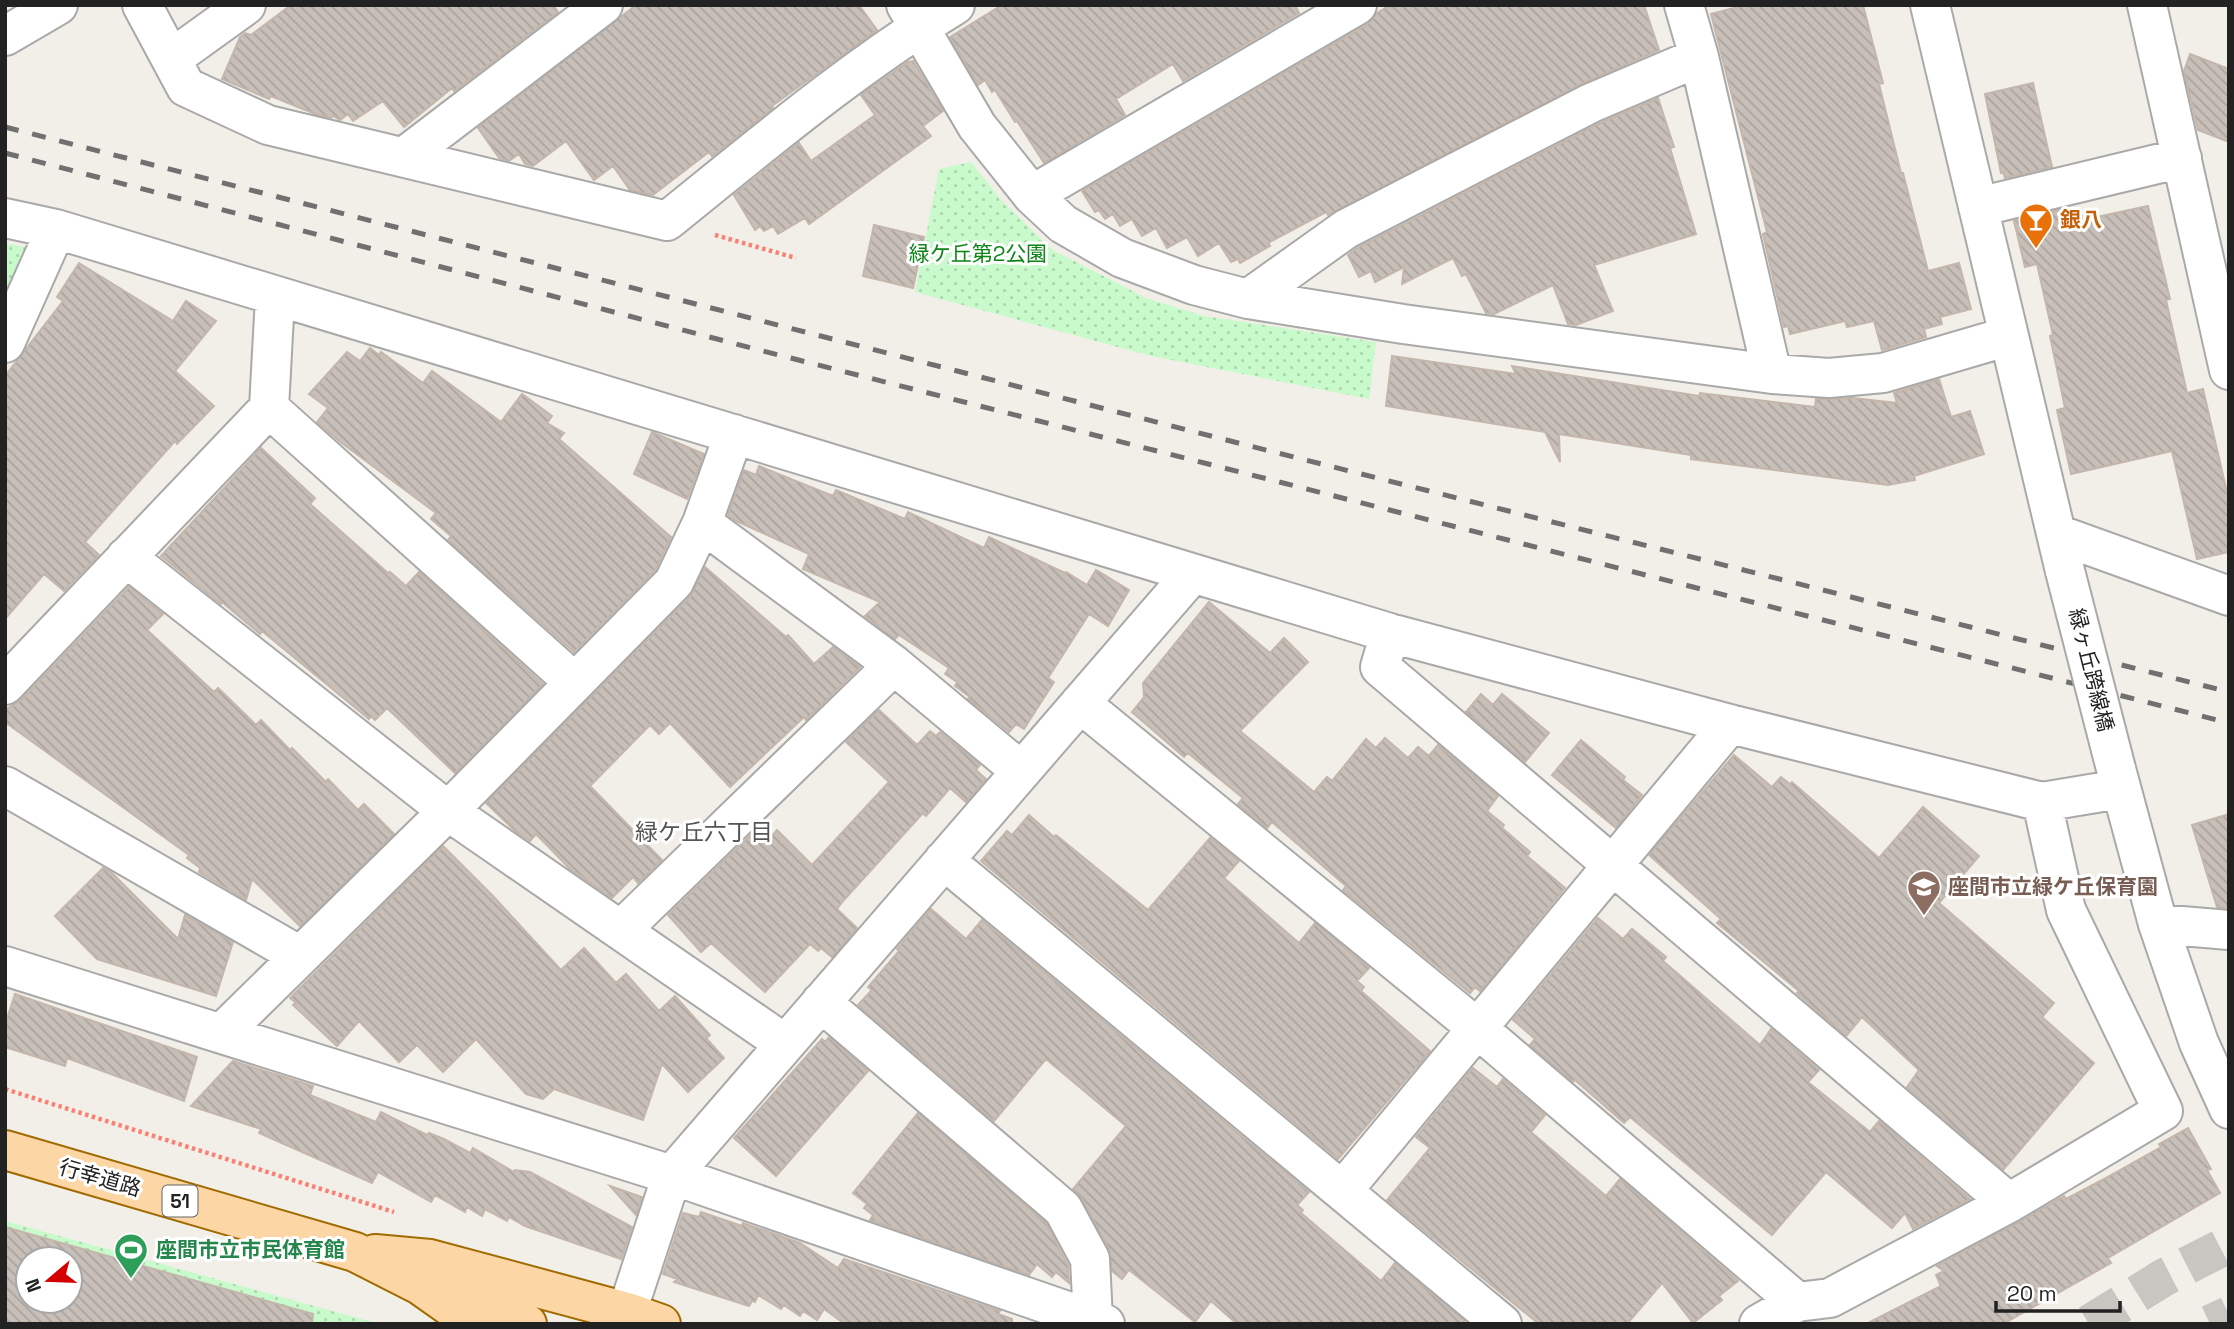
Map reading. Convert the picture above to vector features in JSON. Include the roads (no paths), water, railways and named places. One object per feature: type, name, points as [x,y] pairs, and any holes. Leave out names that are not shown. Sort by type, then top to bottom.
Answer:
[{"type":"main road","name":"行幸道路","points":[[5,1150],[355,1252],[420,1285],[475,1324]]},
{"type":"main road","name":"行幸道路","points":[[355,1252],[430,1259],[644,1318]]},
{"type":"main road","name":"51","points":[[420,1285],[527,1324]]},
{"type":"street","points":[[5,36],[58,5]]},
{"type":"street","points":[[142,5],[178,73],[268,125],[667,221],[824,94],[912,16],[955,5]]},
{"type":"street","points":[[178,73],[246,5]]},
{"type":"street","points":[[404,157],[603,5]]},
{"type":"street","points":[[1032,195],[1357,5]]},
{"type":"street","points":[[1684,5],[1699,57],[1772,374]]},
{"type":"street","name":"緑ヶ丘跨線橋","points":[[1930,5],[2065,571],[2118,779],[2158,924],[2199,1042],[2229,1109]]},
{"type":"street","points":[[2147,5],[2182,158],[2219,282],[2229,370]]},
{"type":"street","points":[[912,16],[977,126],[1032,195],[1063,224],[1122,258],[1194,285],[1248,299],[1402,324],[1772,374],[1829,378],[1883,373],[2009,336]]},
{"type":"street","points":[[1248,299],[1346,229],[1591,103],[1699,57]]},
{"type":"street","points":[[1978,206],[2182,158]]},
{"type":"street","points":[[5,218],[56,229],[1390,634],[2042,803],[2118,779]]},
{"type":"street","points":[[5,343],[56,229]]},
{"type":"street","points":[[5,685],[269,408],[275,297]]},
{"type":"street","points":[[269,408],[574,681]]},
{"type":"street","points":[[223,1032],[674,582],[702,523],[734,434]]},
{"type":"street","points":[[702,523],[894,665],[1021,771]]},
{"type":"street","points":[[2057,534],[2229,596]]},
{"type":"street","points":[[126,558],[447,811],[785,1044]]},
{"type":"street","points":[[644,1318],[672,1175],[1192,574]]},
{"type":"street","points":[[1390,634],[1380,667],[2009,1203]]},
{"type":"street","points":[[621,930],[894,665]]},
{"type":"street","points":[[1080,703],[1477,1028],[1797,1301]]},
{"type":"street","points":[[1343,1190],[1730,724]]},
{"type":"street","points":[[5,786],[300,956]]},
{"type":"street","points":[[1759,1324],[1797,1301],[1830,1298],[2009,1203],[2163,1111],[2066,910],[2042,803]]},
{"type":"street","points":[[944,860],[1502,1324]]},
{"type":"street","points":[[2158,924],[2229,930]]},
{"type":"street","points":[[5,966],[223,1032],[672,1175],[1099,1322],[1090,1259],[1063,1209],[821,1002]]},
{"type":"tunnel","points":[[2089,1324],[2163,1278],[2229,1244]]},
{"type":"tunnel","points":[[2210,1324],[2229,1315]]},
{"type":"railway","points":[[5,127],[1246,445],[2229,692]]},
{"type":"railway","points":[[5,153],[763,351],[2229,723]]},
{"type":"place","name":"銀八","points":[[2036,250]]},
{"type":"place","name":"座間市立緑ケ丘保育園","points":[[1924,917]]},
{"type":"place","name":"座間市立市民体育館","points":[[131,1280]]},
{"type":"district","name":"緑ケ丘六丁目","points":[[704,832]]},
{"type":"park label","name":"緑ケ丘第2公園","points":[[978,254]]}]
